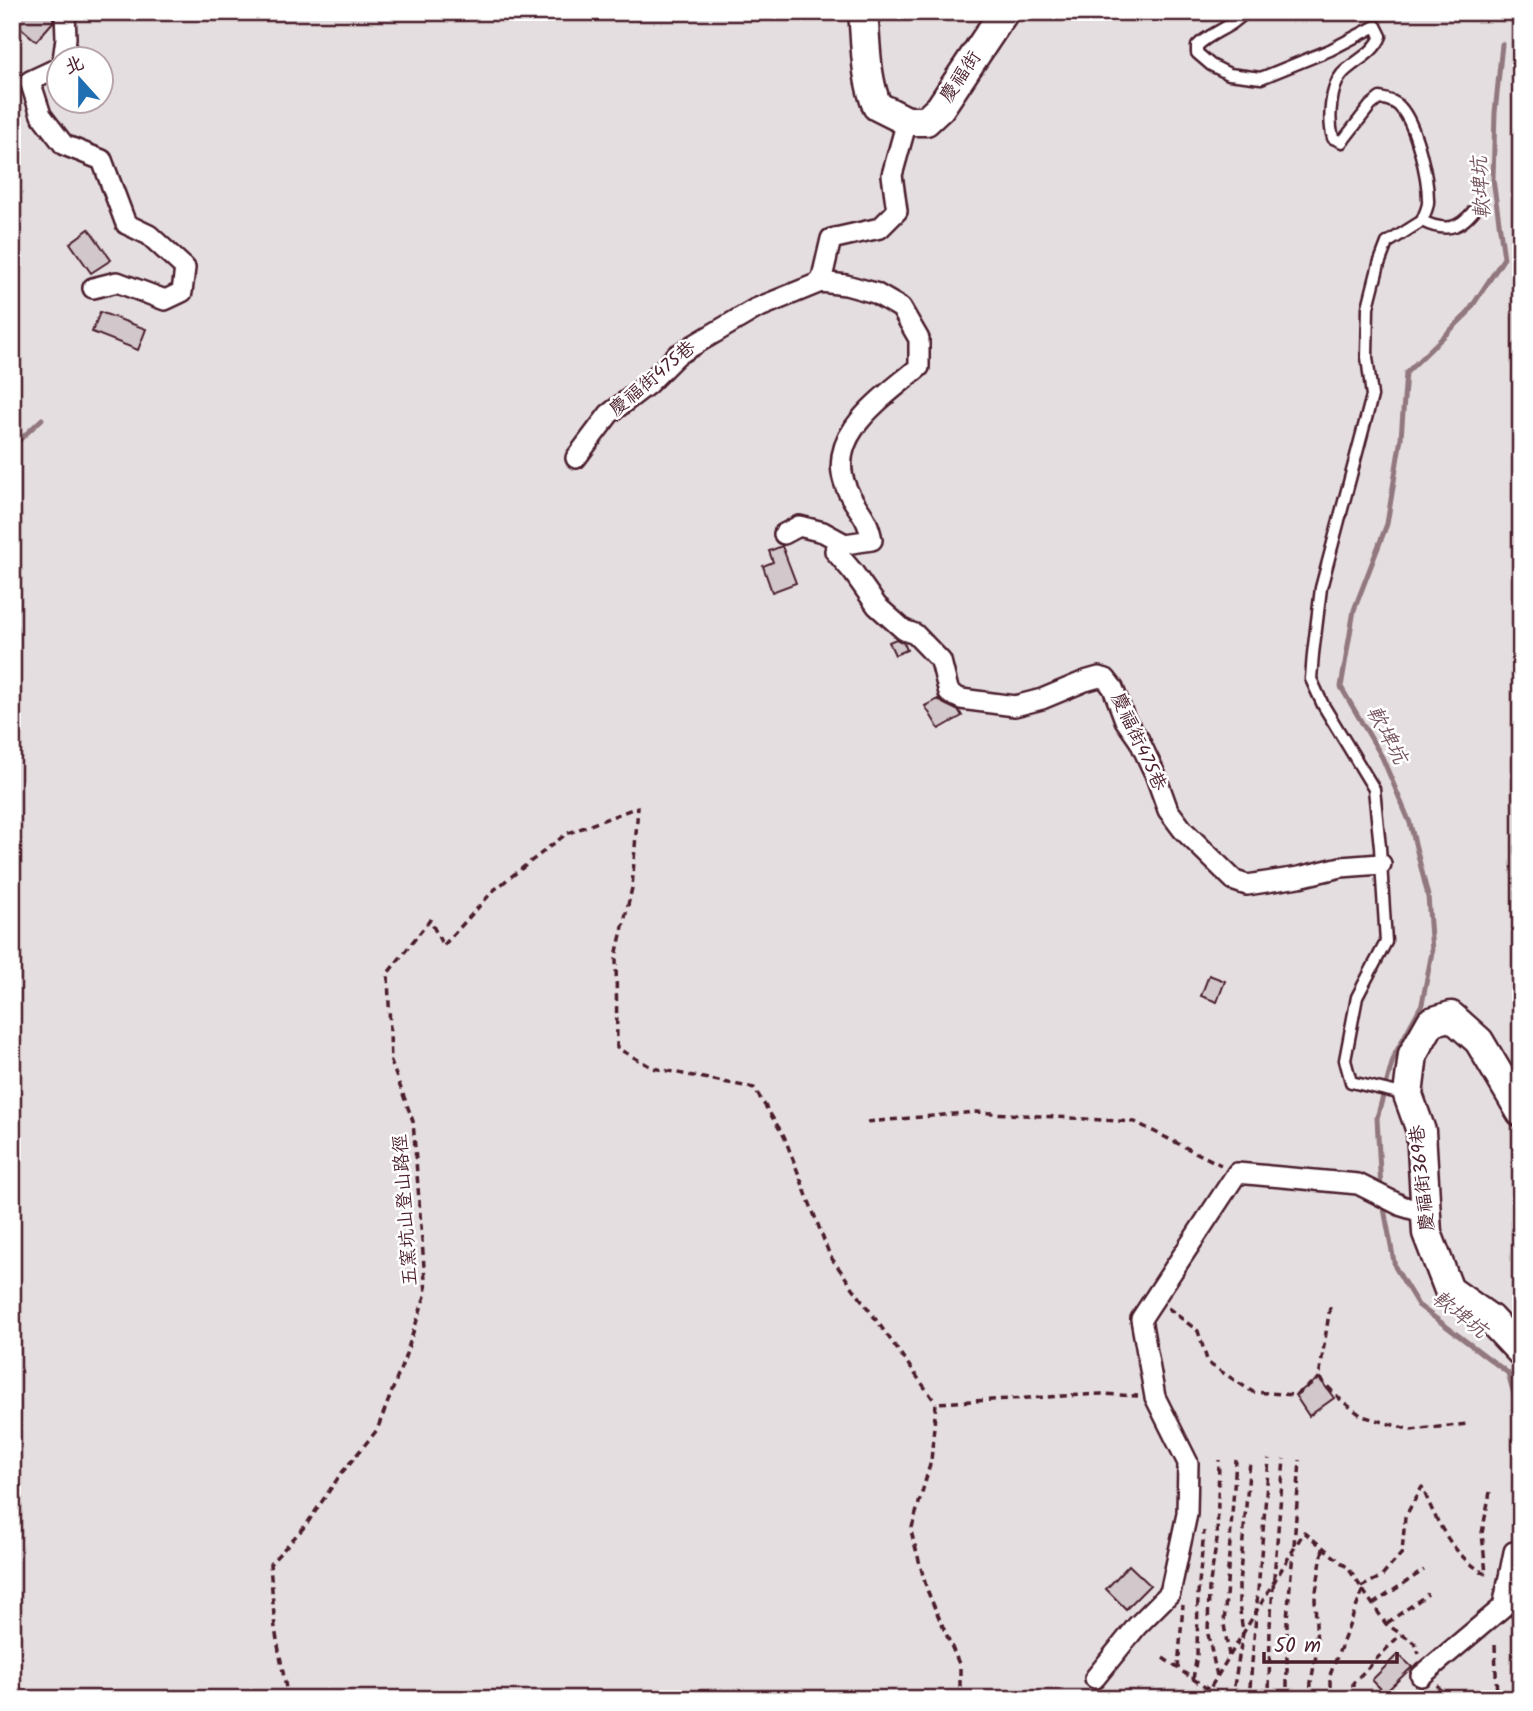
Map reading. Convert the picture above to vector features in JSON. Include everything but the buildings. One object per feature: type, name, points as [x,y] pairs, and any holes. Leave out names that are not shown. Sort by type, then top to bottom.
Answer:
[{"type":"street","points":[[65,12],[65,46]]},
{"type":"street","points":[[784,534],[799,526],[823,532],[845,544],[872,540],[868,522],[846,487],[840,457],[857,421],[919,368],[919,339],[901,308],[874,293],[846,285],[821,282],[831,239],[880,228],[897,211],[892,174],[907,121],[877,106],[872,94],[863,12]]},
{"type":"street","name":"慶福街","points":[[907,121],[926,121],[940,108],[1004,12]]},
{"type":"street","points":[[46,74],[30,81],[41,115],[64,145],[102,160],[126,224],[149,235],[185,268],[182,292],[165,300],[117,282],[93,288]]},
{"type":"street","name":"慶福街475巷","points":[[576,458],[609,414],[647,385],[677,355],[754,309],[821,282]]},
{"type":"street","name":"慶福街475巷","points":[[845,544],[835,551],[877,606],[904,630],[915,634],[941,661],[949,693],[961,699],[1015,706],[1042,699],[1085,681],[1099,677],[1106,679],[1113,688],[1125,720],[1144,751],[1168,810],[1183,830],[1235,881],[1247,885],[1341,867],[1381,864]]},
{"type":"street","points":[[1408,1095],[1413,1054],[1431,1022],[1451,1016],[1479,1041],[1521,1112]]},
{"type":"street","name":"慶福街369巷","points":[[1408,1095],[1421,1131],[1413,1209],[1427,1233],[1449,1290],[1490,1320],[1521,1352]]},
{"type":"street","points":[[1096,1678],[1137,1626],[1170,1593],[1187,1514],[1188,1463],[1155,1397],[1141,1319],[1237,1173],[1358,1184],[1413,1209]]},
{"type":"street","points":[[1424,1674],[1503,1607],[1514,1552],[1521,1551]]},
{"type":"lane","points":[[1245,12],[1238,21],[1204,39],[1197,46],[1197,53],[1228,74],[1261,78],[1330,50],[1376,26],[1381,36],[1378,44],[1340,76],[1331,104],[1330,127],[1333,138],[1342,142],[1370,106],[1380,98],[1394,102],[1402,109],[1411,129],[1424,170],[1429,204],[1422,221],[1387,243],[1370,296],[1367,357],[1372,396],[1321,588],[1311,679],[1323,705],[1374,789],[1381,864],[1386,942],[1357,997],[1345,1060],[1351,1082],[1408,1095]]},
{"type":"lane","points":[[1422,221],[1437,228],[1447,228],[1470,216],[1480,201]]},
{"type":"path","name":"五窯坑山登山路徑","points":[[288,1699],[275,1629],[270,1563],[306,1525],[340,1475],[377,1430],[426,1293],[413,1121],[391,1062],[388,973],[430,920],[443,946],[494,890],[566,834],[638,807],[632,888],[616,956],[617,1048],[653,1068],[754,1088],[784,1136],[830,1256],[936,1403]]},
{"type":"path","points":[[867,1122],[976,1112],[1135,1122],[1237,1173]]},
{"type":"path","points":[[1155,1299],[1198,1331],[1208,1363],[1254,1392],[1295,1395],[1319,1378],[1330,1307]]},
{"type":"path","points":[[1319,1378],[1362,1416],[1411,1430],[1468,1424]]},
{"type":"path","points":[[960,1699],[960,1666],[927,1590],[911,1531],[931,1461],[936,1403],[1088,1395],[1155,1397]]},
{"type":"path","points":[[1269,1699],[1270,1625],[1284,1459]]},
{"type":"path","points":[[1217,1676],[1208,1634],[1209,1588],[1217,1540],[1219,1460]]},
{"type":"path","points":[[1230,1656],[1224,1624],[1236,1460]]},
{"type":"path","points":[[1249,1699],[1269,1460]]},
{"type":"path","points":[[1287,1699],[1287,1619],[1300,1460]]},
{"type":"path","points":[[1232,1698],[1243,1633],[1238,1603],[1250,1461]]},
{"type":"path","points":[[1330,1699],[1330,1675],[1362,1588],[1382,1576],[1402,1553],[1405,1517],[1422,1488],[1441,1529],[1469,1565],[1486,1574],[1482,1534],[1490,1492]]},
{"type":"path","points":[[1193,1679],[1197,1655],[1198,1594],[1204,1519]]},
{"type":"path","points":[[1163,1658],[1209,1690],[1304,1532],[1348,1568],[1386,1624],[1415,1643],[1424,1674]]},
{"type":"path","points":[[1310,1699],[1317,1650],[1315,1598],[1323,1548]]},
{"type":"path","points":[[1373,1604],[1424,1570]]},
{"type":"path","points":[[1178,1669],[1185,1592]]},
{"type":"path","points":[[1386,1624],[1428,1594]]},
{"type":"path","points":[[1353,1699],[1353,1683],[1401,1634]]},
{"type":"path","points":[[1495,1645],[1497,1699]]},
{"type":"shaded area","points":[[12,12],[1521,12],[1521,1699],[12,1699]]},
{"type":"waterway","name":"軟埤坑","points":[[1381,1190],[1377,1118],[1394,1056],[1422,1004],[1432,952],[1428,896],[1410,823],[1382,757],[1341,687],[1354,610],[1387,524],[1401,438],[1406,373],[1467,314],[1504,258],[1493,179],[1495,113],[1502,44]]},
{"type":"waterway","points":[[12,447],[42,419]]},
{"type":"waterway","name":"軟埤坑","points":[[1383,1203],[1395,1267],[1418,1305],[1508,1373],[1521,1419]]}]
